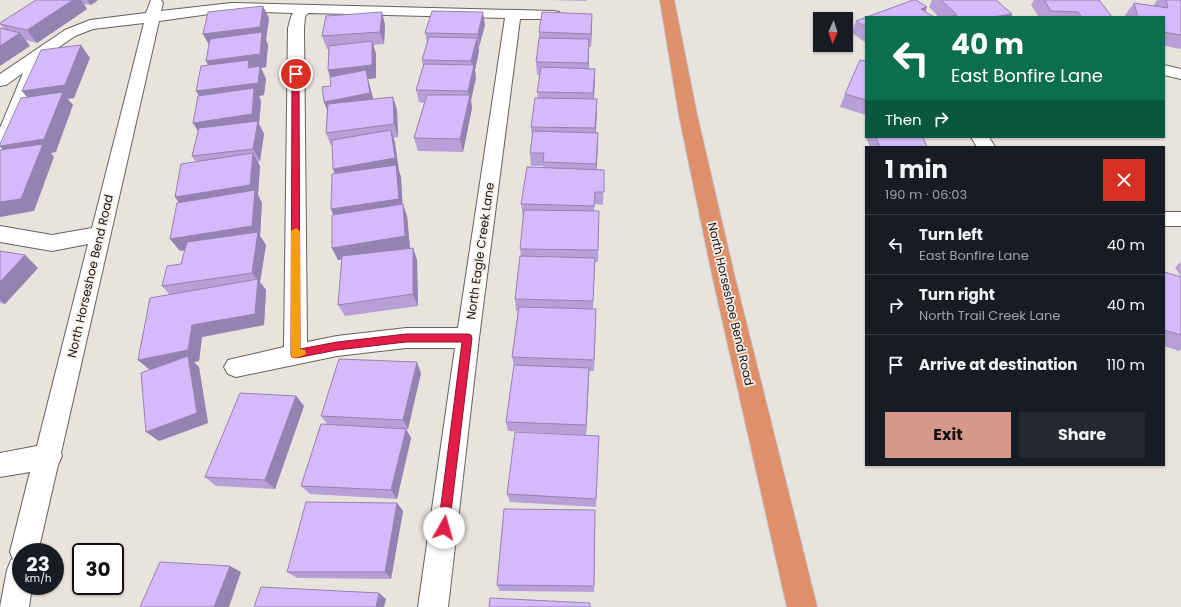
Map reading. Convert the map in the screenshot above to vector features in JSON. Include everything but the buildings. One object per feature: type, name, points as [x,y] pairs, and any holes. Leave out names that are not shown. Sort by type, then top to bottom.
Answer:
[{"type":"highway","name":"North Horseshoe Bend Road","points":[[667,0],[688,115],[722,274],[802,607]]},
{"type":"street","points":[[0,81],[70,33],[90,25],[155,8],[304,8],[554,15]]},
{"type":"street","name":"North Horseshoe Bend Road","points":[[26,543],[155,8]]},
{"type":"street","points":[[296,354],[296,28],[298,17],[304,8]]},
{"type":"street","name":"North Eagle Creek Lane","points":[[434,607],[468,338],[513,14]]},
{"type":"street","points":[[0,150],[38,55]]},
{"type":"street","points":[[1165,70],[1181,74]]},
{"type":"street","points":[[1165,219],[1181,219]]},
{"type":"street","points":[[0,234],[52,243],[100,234]]},
{"type":"street","points":[[236,367],[337,346],[406,338],[468,338]]},
{"type":"street","points":[[0,465],[48,456]]},
{"type":"street","points":[[14,607],[16,595]]},
{"type":"slow traffic","points":[[296,231],[296,354],[302,353]]},
{"type":"route","points":[[296,74],[296,354],[337,346],[406,338],[468,338],[444,528]]}]
